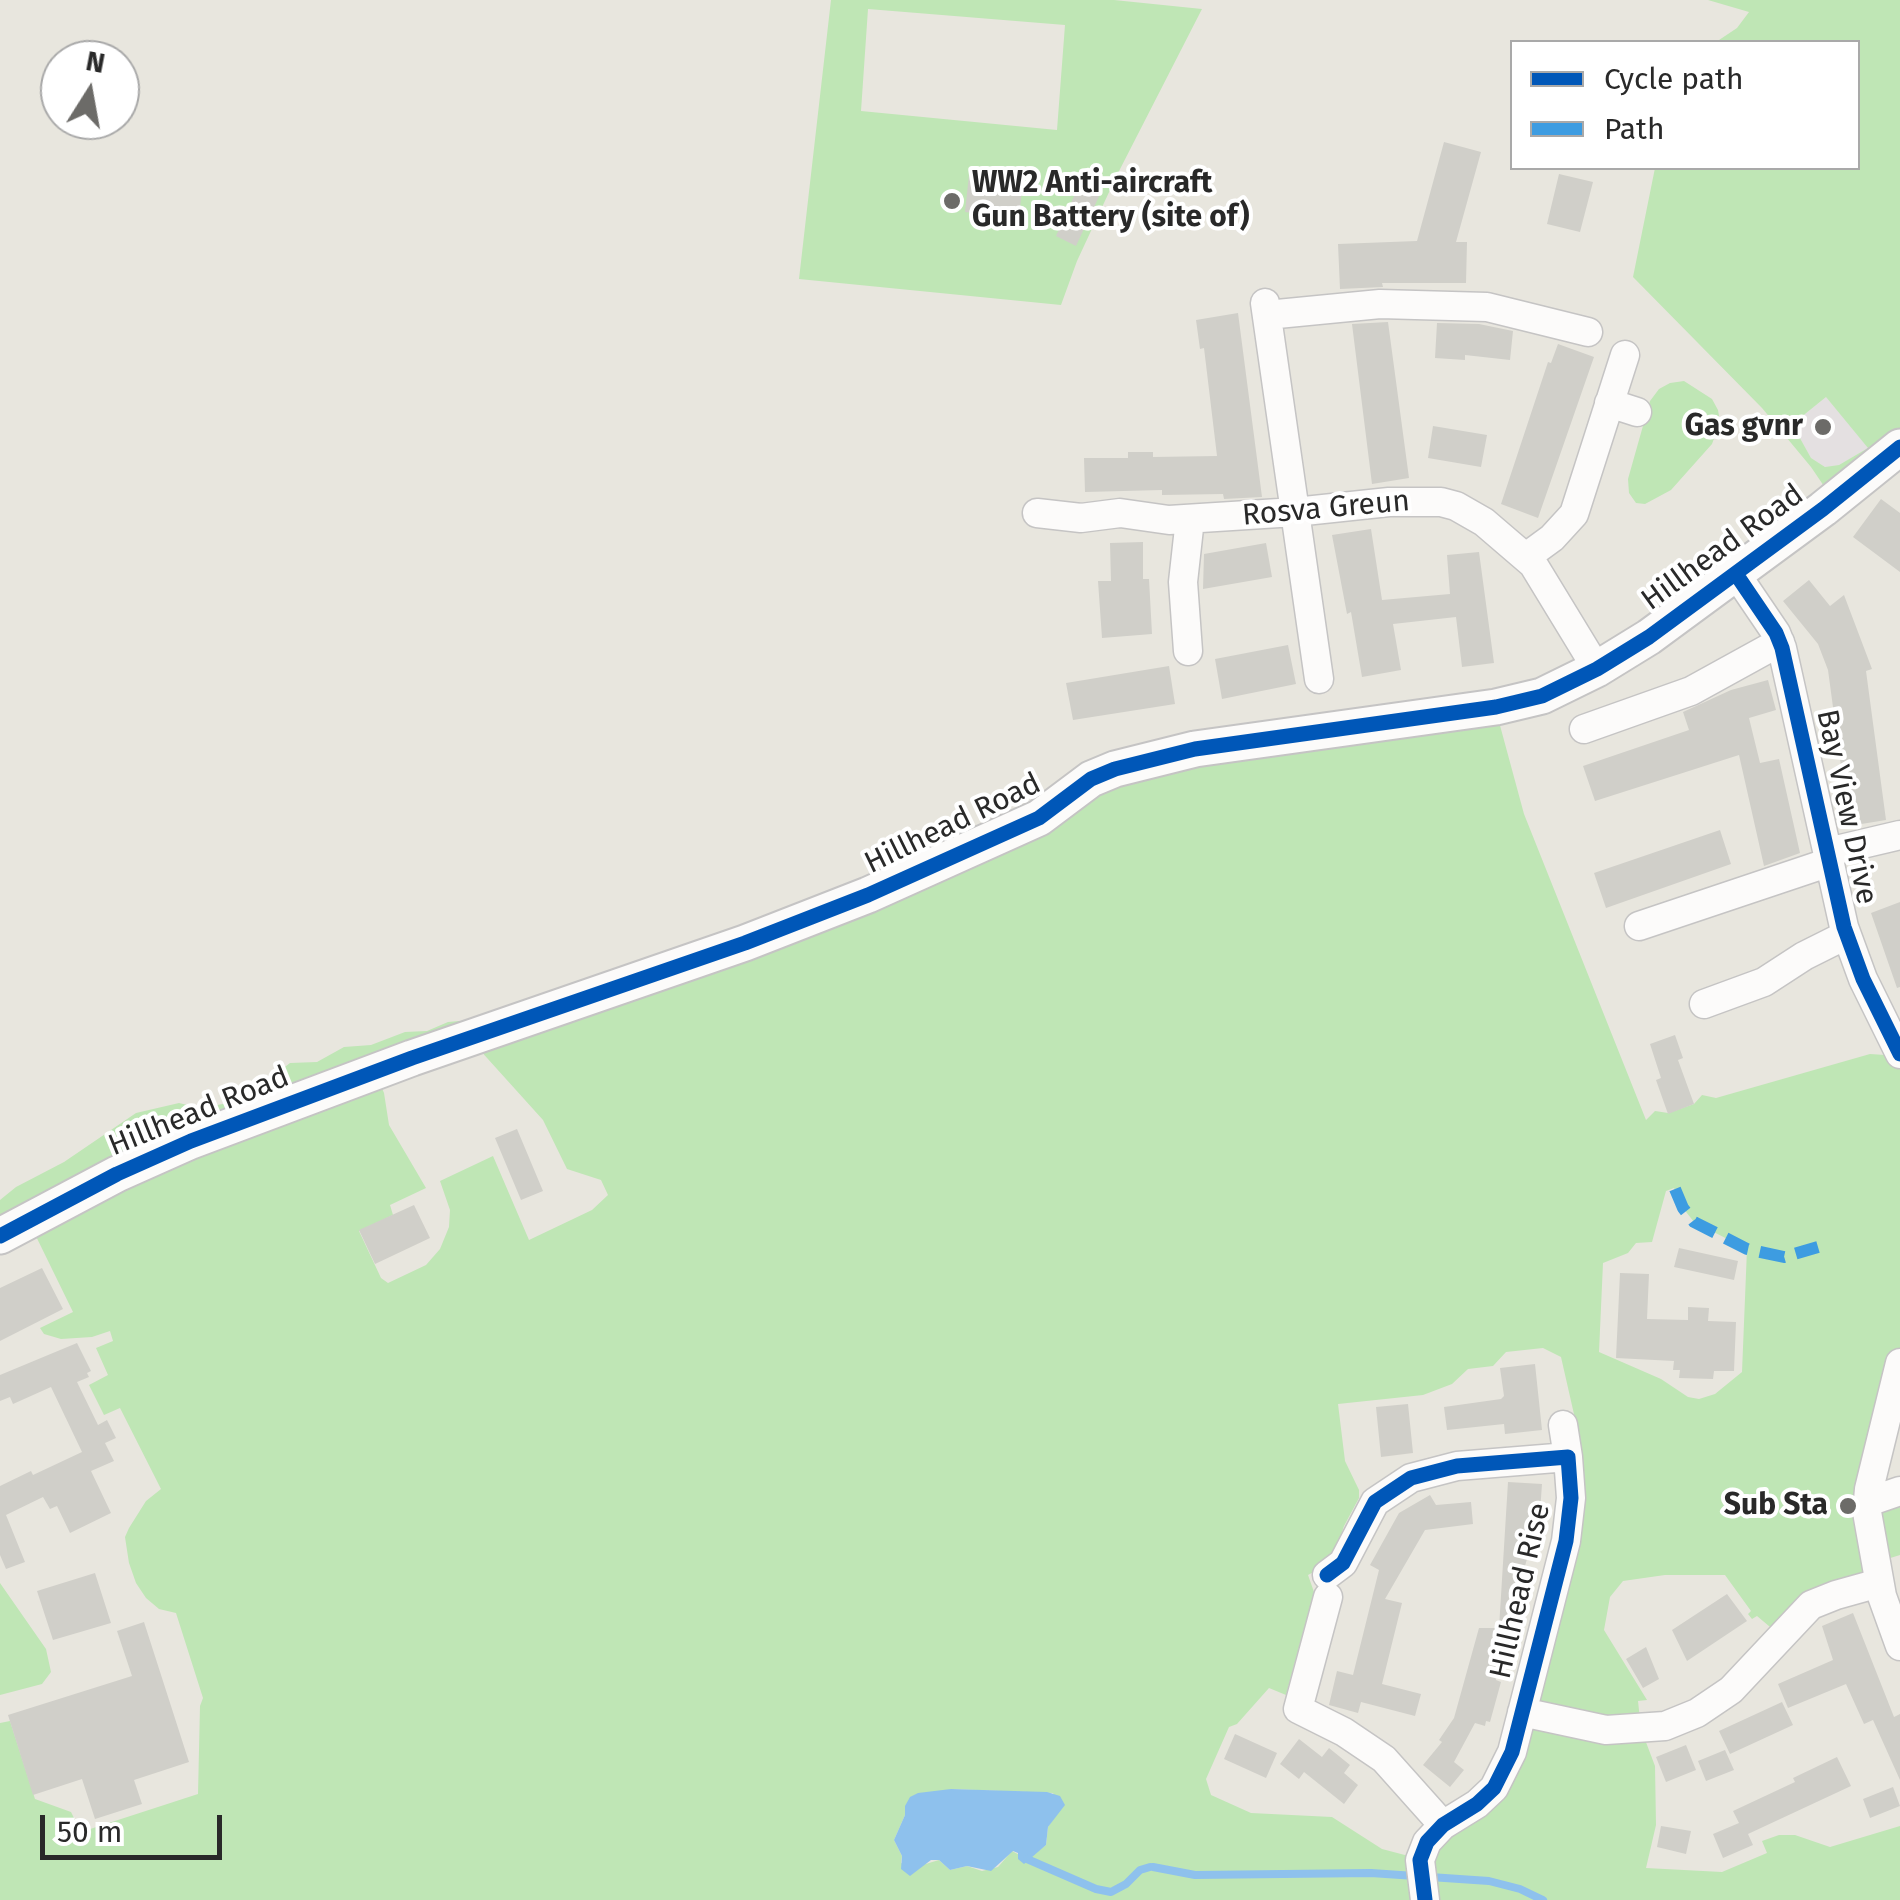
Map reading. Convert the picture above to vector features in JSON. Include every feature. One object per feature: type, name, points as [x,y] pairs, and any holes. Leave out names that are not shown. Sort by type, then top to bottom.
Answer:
[{"type":"street","points":[[1319,680],[1266,309],[1380,304],[1486,307],[1588,332]]},
{"type":"street","points":[[1526,557],[1552,538],[1574,514],[1625,355]]},
{"type":"street","points":[[1610,403],[1637,412]]},
{"type":"street","name":"Hillhead Road","points":[[0,1236],[118,1174],[191,1142],[395,1064],[745,943],[868,896],[1039,818],[1091,779],[1115,769],[1195,749],[1526,702],[1597,669],[1736,574],[1900,447]]},
{"type":"street","name":"Rosva Greun","points":[[1037,513],[1080,518],[1120,513],[1169,520],[1388,502],[1441,502],[1484,522],[1526,557],[1597,669]]},
{"type":"street","points":[[1188,651],[1183,582],[1190,519]]},
{"type":"street","name":"Bay View Drive","points":[[1736,574],[1780,642],[1846,935],[1872,1000],[1900,1054]]},
{"type":"street","points":[[1584,729],[1691,691],[1780,642]]},
{"type":"street","points":[[1640,926],[1900,834]]},
{"type":"street","points":[[1704,1004],[1764,982],[1846,935]]},
{"type":"street","points":[[1900,1363],[1868,1495],[1870,1538],[1879,1583],[1900,1646]]},
{"type":"street","points":[[1563,1425],[1568,1457]]},
{"type":"street","name":"Hillhead Rise","points":[[1423,1884],[1420,1860],[1427,1842],[1443,1824],[1476,1804],[1501,1779],[1566,1541],[1571,1498],[1568,1457],[1436,1470],[1375,1487],[1343,1562],[1327,1586],[1292,1717],[1344,1732],[1384,1759],[1443,1824]]},
{"type":"street","points":[[1868,1495],[1900,1492]]},
{"type":"street","points":[[1522,1712],[1606,1730],[1665,1726],[1697,1713],[1731,1690],[1811,1606],[1836,1594],[1879,1583]]},
{"type":"shaded area","points":[[1826,397],[1869,448],[1839,465],[1825,467],[1811,458],[1796,431],[1800,418]]},
{"type":"green space","points":[[831,0],[1114,0],[1202,9],[1117,175],[1061,305],[799,279]],"holes":[[[868,9],[1065,25],[1057,130],[861,111]]]},
{"type":"green space","points":[[1708,0],[1900,0],[1900,442],[1832,498],[1762,408],[1633,277],[1655,170],[1860,170],[1860,40],[1719,40],[1737,28],[1749,12]],"holes":[[[1826,397],[1868,448],[1839,465],[1825,467],[1811,458],[1796,431],[1800,418]]]},
{"type":"green space","points":[[1684,381],[1712,399],[1718,410],[1720,422],[1712,444],[1671,490],[1645,504],[1636,503],[1629,493],[1628,479],[1650,401],[1659,389]]},
{"type":"green space","points":[[1495,707],[1524,814],[1646,1120],[1655,1111],[1668,1113],[1694,1104],[1702,1095],[1716,1098],[1870,1054],[1900,1056],[1900,1360],[1868,1488],[1900,1492],[1900,1555],[1874,1563],[1878,1582],[1782,1637],[1757,1616],[1752,1619],[1748,1614],[1751,1611],[1725,1575],[1665,1575],[1623,1581],[1610,1597],[1604,1630],[1647,1700],[1638,1701],[1641,1729],[1655,1766],[1656,1825],[1646,1868],[1722,1872],[1767,1853],[1762,1841],[1779,1835],[1795,1835],[1830,1847],[1900,1826],[1900,1900],[0,1900],[0,1723],[10,1721],[35,1799],[71,1812],[81,1832],[198,1794],[203,1698],[176,1613],[159,1609],[146,1598],[129,1563],[125,1537],[146,1501],[161,1489],[120,1408],[104,1415],[89,1385],[108,1375],[96,1348],[113,1341],[110,1331],[92,1337],[61,1339],[44,1334],[40,1328],[73,1312],[29,1222],[0,1235],[0,1200],[136,1113],[179,1103],[200,1108],[234,1102],[290,1063],[317,1062],[344,1047],[371,1045],[405,1032],[427,1031],[459,1021],[462,1023],[375,1072],[384,1093],[389,1125],[426,1188],[390,1205],[393,1215],[359,1231],[381,1278],[388,1283],[426,1265],[440,1249],[449,1227],[450,1210],[440,1181],[493,1156],[529,1240],[592,1210],[608,1195],[601,1180],[567,1169],[543,1120],[469,1038],[604,991],[1082,787]],"holes":[[[1674,1188],[1694,1222],[1747,1249],[1742,1372],[1715,1394],[1699,1399],[1599,1352],[1603,1263],[1628,1253],[1636,1243],[1652,1242],[1666,1191]],[[1543,1348],[1561,1357],[1576,1423],[1507,1769],[1420,1859],[1382,1849],[1332,1817],[1251,1813],[1211,1795],[1206,1779],[1229,1727],[1237,1724],[1269,1688],[1286,1695],[1314,1592],[1308,1575],[1332,1562],[1359,1498],[1345,1461],[1338,1404],[1423,1395],[1452,1384],[1468,1369],[1493,1366],[1506,1352]],[[951,1789],[1053,1793],[1060,1809],[1048,1827],[1046,1845],[1027,1859],[1012,1851],[998,1867],[982,1871],[967,1866],[950,1870],[939,1860],[919,1866],[901,1863],[894,1840],[905,1815]]]},
{"type":"green space","points":[[0,1583],[46,1649],[51,1672],[42,1684],[0,1695]]},
{"type":"water","points":[[951,1789],[1047,1792],[1060,1796],[1065,1805],[1048,1827],[1046,1845],[1024,1864],[1013,1851],[991,1871],[967,1866],[950,1870],[939,1860],[931,1860],[910,1876],[901,1869],[902,1856],[894,1840],[905,1806],[918,1793]]},
{"type":"building","points":[[1444,142],[1481,152],[1456,242],[1467,242],[1466,283],[1382,283],[1383,287],[1340,289],[1338,244],[1417,241]]},
{"type":"building","points":[[1559,174],[1593,182],[1580,232],[1547,224]]},
{"type":"building","points":[[969,175],[1023,180],[1019,218],[965,212]]},
{"type":"building","points":[[1081,181],[1102,190],[1076,246],[1056,236]]},
{"type":"building","points":[[1238,313],[1262,497],[1162,495],[1162,490],[1085,492],[1084,458],[1128,458],[1128,452],[1153,452],[1153,457],[1217,456],[1204,348],[1200,349],[1196,320]]},
{"type":"building","points":[[1388,322],[1409,478],[1372,484],[1352,324]]},
{"type":"building","points":[[1437,323],[1479,324],[1513,331],[1510,360],[1465,355],[1465,360],[1435,358]]},
{"type":"building","points":[[1558,344],[1594,357],[1538,518],[1501,504],[1548,362],[1551,363]]},
{"type":"building","points":[[1433,426],[1487,435],[1481,467],[1428,458]]},
{"type":"building","points":[[1881,499],[1900,513],[1900,572],[1853,537]]},
{"type":"building","points":[[1371,529],[1382,600],[1450,594],[1447,555],[1479,552],[1494,663],[1462,667],[1456,617],[1393,624],[1401,670],[1362,677],[1332,535]]},
{"type":"building","points":[[1143,542],[1143,579],[1149,579],[1152,634],[1102,638],[1098,581],[1111,581],[1110,543]]},
{"type":"building","points":[[1266,543],[1272,577],[1203,589],[1204,554]]},
{"type":"building","points":[[1809,580],[1830,606],[1844,595],[1872,669],[1866,671],[1886,820],[1849,826],[1828,670],[1818,644],[1783,601]]},
{"type":"building","points":[[1288,645],[1296,684],[1222,699],[1215,659]]},
{"type":"building","points":[[1169,666],[1175,704],[1073,720],[1066,683]]},
{"type":"building","points":[[1768,680],[1776,710],[1749,718],[1760,763],[1779,759],[1800,853],[1764,866],[1739,755],[1595,801],[1583,766],[1689,730],[1683,712],[1731,690]]},
{"type":"building","points":[[1720,830],[1731,864],[1606,908],[1594,873]]},
{"type":"building","points":[[1900,902],[1900,987],[1897,988],[1871,913]]},
{"type":"building","points":[[1675,1035],[1683,1058],[1678,1060],[1694,1104],[1668,1114],[1656,1080],[1661,1078],[1650,1044]]},
{"type":"building","points":[[517,1129],[543,1191],[521,1200],[495,1138]]},
{"type":"building","points":[[414,1205],[430,1238],[375,1264],[359,1230]]},
{"type":"building","points":[[1679,1248],[1738,1261],[1734,1280],[1674,1267]]},
{"type":"building","points":[[42,1268],[63,1309],[0,1341],[0,1288]]},
{"type":"building","points":[[1620,1273],[1649,1274],[1647,1319],[1688,1320],[1688,1307],[1709,1308],[1708,1321],[1736,1322],[1734,1371],[1714,1371],[1713,1379],[1679,1378],[1680,1370],[1673,1370],[1674,1361],[1616,1358]]},
{"type":"building","points":[[77,1343],[91,1371],[87,1373],[89,1377],[77,1382],[98,1425],[107,1420],[116,1438],[105,1443],[114,1461],[91,1471],[111,1513],[70,1533],[57,1506],[50,1509],[43,1497],[6,1515],[25,1562],[6,1569],[0,1555],[0,1486],[82,1452],[51,1387],[13,1404],[10,1397],[0,1401],[0,1375]]},
{"type":"building","points":[[1535,1364],[1542,1430],[1505,1434],[1504,1424],[1447,1430],[1444,1407],[1501,1399],[1504,1396],[1500,1368]]},
{"type":"building","points":[[1408,1404],[1413,1453],[1381,1457],[1376,1407]]},
{"type":"building","points":[[1508,1482],[1542,1484],[1540,1512],[1495,1674],[1501,1682],[1490,1722],[1486,1721],[1485,1726],[1475,1723],[1454,1762],[1464,1770],[1450,1787],[1423,1765],[1442,1742],[1439,1740],[1454,1718],[1479,1628],[1499,1628]]},
{"type":"building","points":[[1430,1495],[1436,1505],[1471,1502],[1473,1524],[1425,1530],[1385,1599],[1402,1603],[1382,1684],[1421,1694],[1415,1716],[1361,1702],[1358,1713],[1329,1705],[1337,1671],[1353,1675],[1379,1570],[1370,1565],[1399,1513]]},
{"type":"building","points":[[95,1573],[111,1623],[53,1640],[37,1591]]},
{"type":"building","points":[[1727,1594],[1747,1621],[1687,1661],[1672,1630]]},
{"type":"building","points":[[1853,1613],[1894,1717],[1900,1714],[1900,1780],[1873,1720],[1864,1724],[1846,1684],[1788,1708],[1778,1684],[1833,1660],[1822,1626]]},
{"type":"building","points":[[144,1622],[189,1762],[134,1780],[142,1804],[95,1819],[82,1779],[33,1795],[8,1715],[132,1676],[117,1631]]},
{"type":"building","points":[[1646,1647],[1659,1679],[1643,1688],[1626,1659]]},
{"type":"building","points":[[1782,1702],[1793,1725],[1730,1754],[1719,1731]]},
{"type":"building","points":[[1235,1734],[1277,1753],[1266,1778],[1224,1759]]},
{"type":"building","points":[[1299,1739],[1322,1757],[1329,1748],[1350,1765],[1344,1773],[1358,1785],[1344,1804],[1304,1772],[1299,1779],[1280,1764]]},
{"type":"building","points":[[1686,1745],[1696,1770],[1666,1782],[1656,1757]]},
{"type":"building","points":[[1725,1750],[1734,1770],[1706,1781],[1698,1761]]},
{"type":"building","points":[[1837,1757],[1851,1786],[1748,1834],[1753,1845],[1723,1858],[1713,1834],[1739,1823],[1733,1811]]},
{"type":"building","points":[[1893,1787],[1900,1806],[1870,1818],[1863,1799]]},
{"type":"building","points":[[1661,1826],[1691,1831],[1686,1854],[1657,1847]]},
{"type":"waterway","points":[[1027,1859],[1111,1892],[1150,1867]]},
{"type":"waterway","points":[[1153,1867],[1195,1875],[1371,1873],[1489,1881],[1543,1900]]},
{"type":"marked path","points":[[1675,1189],[1694,1222],[1747,1249],[1784,1257],[1818,1247]]},
{"type":"cycle path","points":[[0,1236],[117,1174],[191,1141],[412,1058],[745,943],[868,895],[1039,818],[1091,779],[1115,769],[1195,749],[1496,707],[1542,696],[1649,637],[1900,447]]},
{"type":"cycle path","points":[[1736,574],[1782,648],[1844,927],[1863,979],[1900,1054]]},
{"type":"cycle path","points":[[1327,1575],[1343,1563],[1375,1502],[1411,1478],[1457,1466],[1568,1457],[1571,1498],[1566,1541],[1512,1752],[1494,1788],[1443,1825],[1427,1842],[1420,1860],[1425,1900]]},
{"type":"place","name":"WW2 Anti-aircraft Gun Battery (site of)","points":[[952,201]]},
{"type":"place","name":"Gas gvnr","points":[[1823,427]]},
{"type":"place","name":"Sub Sta","points":[[1848,1506]]}]
